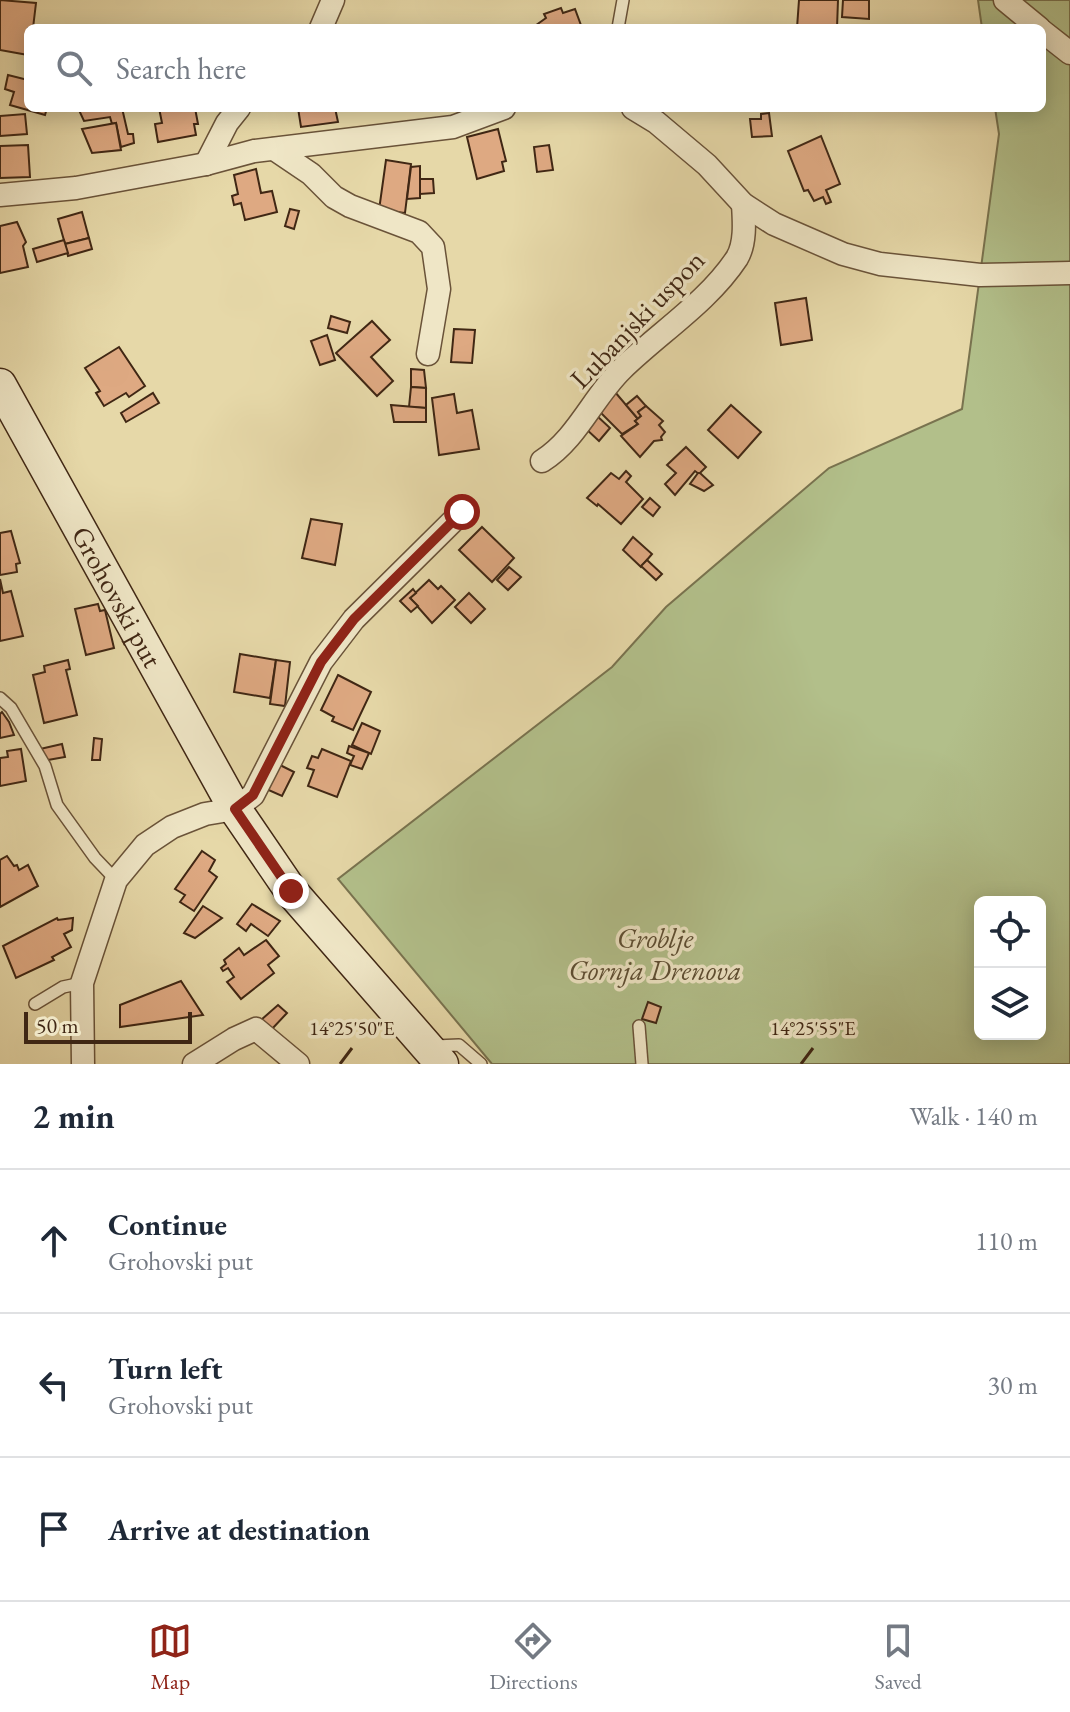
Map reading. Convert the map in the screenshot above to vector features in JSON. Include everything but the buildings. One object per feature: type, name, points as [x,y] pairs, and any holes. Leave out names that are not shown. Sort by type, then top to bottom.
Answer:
[{"type":"main road","name":"Grohovski put","points":[[0,385],[235,809],[291,891],[434,1055]]},
{"type":"street","points":[[323,24],[333,0]]},
{"type":"street","points":[[1005,0],[1034,24]]},
{"type":"street","points":[[1046,34],[1070,53]]},
{"type":"street","points":[[206,164],[236,112]]},
{"type":"street","points":[[0,195],[76,188],[206,164],[254,151],[453,127],[493,112]]},
{"type":"street","points":[[640,112],[707,165],[743,204],[774,224],[843,254],[880,264],[980,275],[1070,273]]},
{"type":"street","points":[[274,149],[311,174],[334,197],[419,232],[433,247],[439,289],[428,354]]},
{"type":"street","name":"Lubanjski uspon","points":[[542,461],[556,452],[620,371],[712,289],[739,254],[744,225],[743,204]]},
{"type":"street","points":[[83,1064],[82,983],[116,880],[145,845],[172,827],[205,814],[235,809],[253,795],[329,651],[354,619],[462,512]]},
{"type":"street","points":[[194,1064],[256,1029],[298,1064]]},
{"type":"lane","points":[[619,24],[623,0]]},
{"type":"lane","points":[[0,698],[11,708],[45,766],[57,805],[95,858],[116,880]]},
{"type":"lane","points":[[35,1004],[63,987],[82,983]]},
{"type":"lane","points":[[639,1026],[642,1064]]},
{"type":"lane","points":[[434,1055],[459,1045],[481,1064]]},
{"type":"green space","name":"Groblje Gornja Drenova","points":[[978,0],[1070,0],[1070,1064],[492,1064],[338,879],[612,667],[666,607],[829,468],[962,409],[999,134],[996,112],[1046,112],[1046,24],[981,24]]},
{"type":"route","points":[[291,891],[235,809],[253,795],[321,662],[354,619],[462,512]]}]
